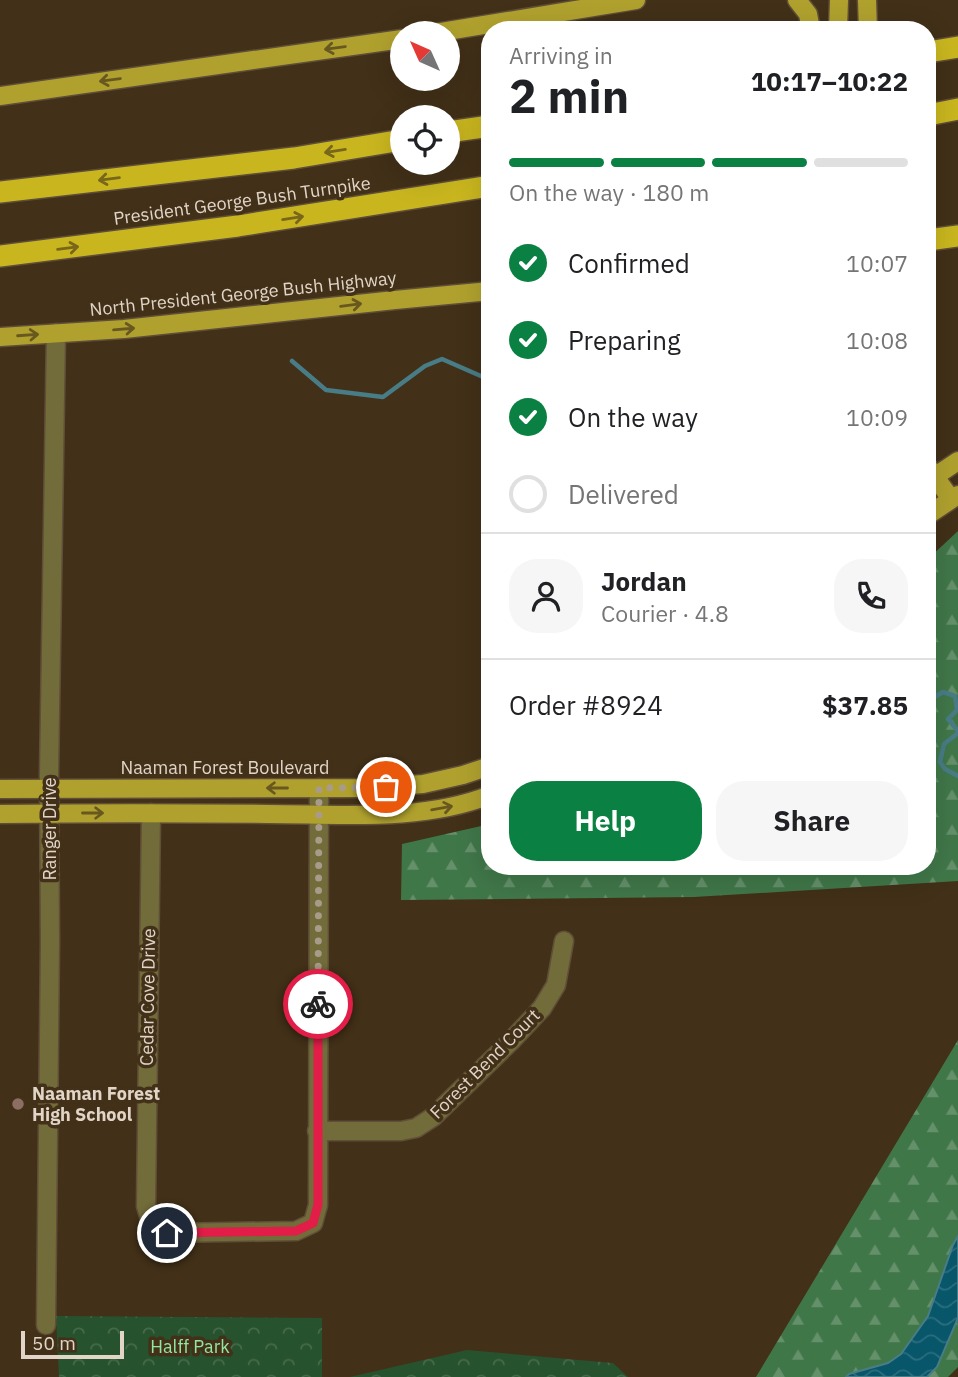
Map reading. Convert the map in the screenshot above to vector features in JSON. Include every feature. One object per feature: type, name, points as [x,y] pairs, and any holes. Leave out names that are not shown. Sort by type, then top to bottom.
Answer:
[{"type":"highway","points":[[936,51],[958,47]]},
{"type":"highway","points":[[936,113],[958,110]]},
{"type":"highway","points":[[460,130],[481,127]]},
{"type":"highway","name":"President George Bush Turnpike","points":[[0,192],[295,158],[390,142]]},
{"type":"highway","name":"President George Bush Turnpike","points":[[0,256],[238,226],[481,187]]},
{"type":"highway","points":[[936,239],[958,236]]},
{"type":"main road","points":[[508,21],[636,0]]},
{"type":"main road","points":[[797,0],[808,13],[809,21]]},
{"type":"main road","points":[[838,21],[839,0]]},
{"type":"main road","points":[[867,0],[868,21]]},
{"type":"main road","points":[[460,29],[481,25]]},
{"type":"main road","points":[[0,96],[390,40]]},
{"type":"main road","name":"North President George Bush Highway","points":[[0,337],[124,330],[481,292]]},
{"type":"main road","points":[[936,472],[958,461]]},
{"type":"main road","points":[[936,480],[955,497],[936,509]]},
{"type":"main road","name":"Naaman Forest Boulevard","points":[[0,789],[367,788],[423,784],[481,769]]},
{"type":"main road","points":[[0,814],[376,815],[441,809],[481,799]]},
{"type":"street","name":"Ranger Drive","points":[[47,1325],[49,789],[56,333]]},
{"type":"street","points":[[317,1131],[319,788]]},
{"type":"street","name":"Cedar Cove Drive","points":[[150,813],[146,1206],[152,1226],[167,1233],[296,1231],[313,1223],[318,1205],[317,1131]]},
{"type":"street","name":"Forest Bend Court","points":[[317,1131],[401,1131],[416,1128],[433,1116],[542,1008],[556,985],[564,941]]},
{"type":"green space","points":[[958,531],[958,881],[694,897],[401,900],[402,844],[481,826],[481,875],[936,875],[936,552]]},
{"type":"green space","points":[[958,1040],[958,1367],[948,1377],[756,1377]]},
{"type":"green space","name":"Halff Park","points":[[56,1316],[322,1318],[322,1377],[59,1377]]},
{"type":"green space","points":[[467,1350],[613,1363],[628,1377],[350,1377]]},
{"type":"water","points":[[958,1236],[958,1318],[937,1367],[927,1377],[846,1377],[888,1363],[901,1354],[928,1316]]},
{"type":"waterway","points":[[292,361],[326,390],[383,397],[425,366],[442,359],[481,376]]},
{"type":"waterway","points":[[936,696],[943,692],[955,696],[957,710],[948,719],[958,731]]},
{"type":"waterway","points":[[958,733],[944,744],[940,762],[945,769],[958,776]]},
{"type":"way so far","points":[[318,1004],[319,788],[386,787]]},
{"type":"place","name":"Naaman Forest High School","points":[[18,1104]]},
{"type":"route","points":[[167,1233],[296,1231],[313,1223],[318,1205],[318,1004]]}]
